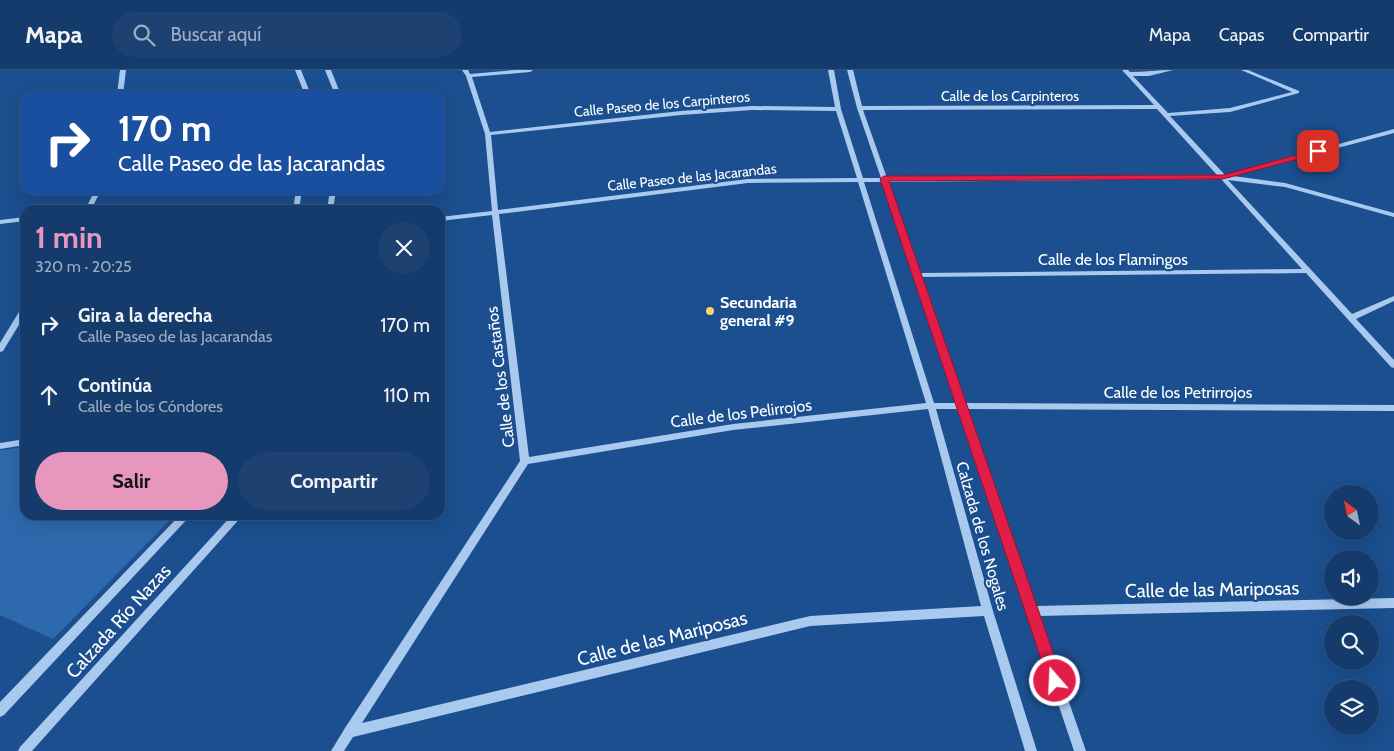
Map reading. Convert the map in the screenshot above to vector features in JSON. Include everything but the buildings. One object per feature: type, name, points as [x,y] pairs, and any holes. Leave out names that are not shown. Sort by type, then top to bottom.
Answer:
[{"type":"street","points":[[121,90],[123,70]]},
{"type":"street","points":[[298,70],[306,90]]},
{"type":"street","points":[[328,70],[336,90]]},
{"type":"street","points":[[467,73],[530,70]]},
{"type":"street","name":"Calzada de los Nogales","points":[[831,70],[838,109],[931,406],[988,611],[1031,751]]},
{"type":"street","name":"Calzada de los Nogales","points":[[850,70],[860,108],[916,275],[1080,751]]},
{"type":"street","points":[[1127,72],[1149,74],[1170,70]]},
{"type":"street","points":[[1167,115],[1230,110],[1297,92],[1244,70]]},
{"type":"street","points":[[1127,72],[1394,365]]},
{"type":"street","name":"Calle de los Castaños","points":[[337,751],[525,461],[495,212],[488,134],[467,73]]},
{"type":"street","name":"Calle de los Carpinteros","points":[[860,108],[1159,107]]},
{"type":"street","name":"Calle Paseo de los Carpinteros","points":[[488,134],[681,113],[752,108],[838,109]]},
{"type":"street","points":[[1223,177],[1394,130]]},
{"type":"street","name":"Calle Paseo de las Jacarandas","points":[[445,218],[748,182],[861,179],[1223,177],[1285,185],[1394,215]]},
{"type":"street","points":[[0,222],[20,220]]},
{"type":"street","name":"Calle de los Flamingos","points":[[916,275],[1309,271]]},
{"type":"street","points":[[1352,318],[1394,298]]},
{"type":"street","points":[[0,349],[20,317]]},
{"type":"street","name":"Calle de los Pelirrojos","points":[[525,461],[733,426],[931,406],[962,406]]},
{"type":"street","name":"Calle de los Petrirrojos","points":[[962,406],[1394,408]]},
{"type":"street","points":[[0,446],[20,443]]},
{"type":"street","name":"Calzada Río Nazas","points":[[0,711],[181,520]]},
{"type":"street","name":"Calzada Río Nazas","points":[[24,751],[233,520]]},
{"type":"street","name":"Calle de las Mariposas","points":[[1031,611],[1394,603]]},
{"type":"street","name":"Calle de las Mariposas","points":[[349,732],[810,621],[988,611]]},
{"type":"shaded area","points":[[20,448],[20,520],[170,520],[53,639],[0,615],[0,450]]},
{"type":"place","name":"Secundaria general #9","points":[[710,311]]},
{"type":"route","points":[[1055,681],[884,179],[1223,177],[1318,151]]}]
